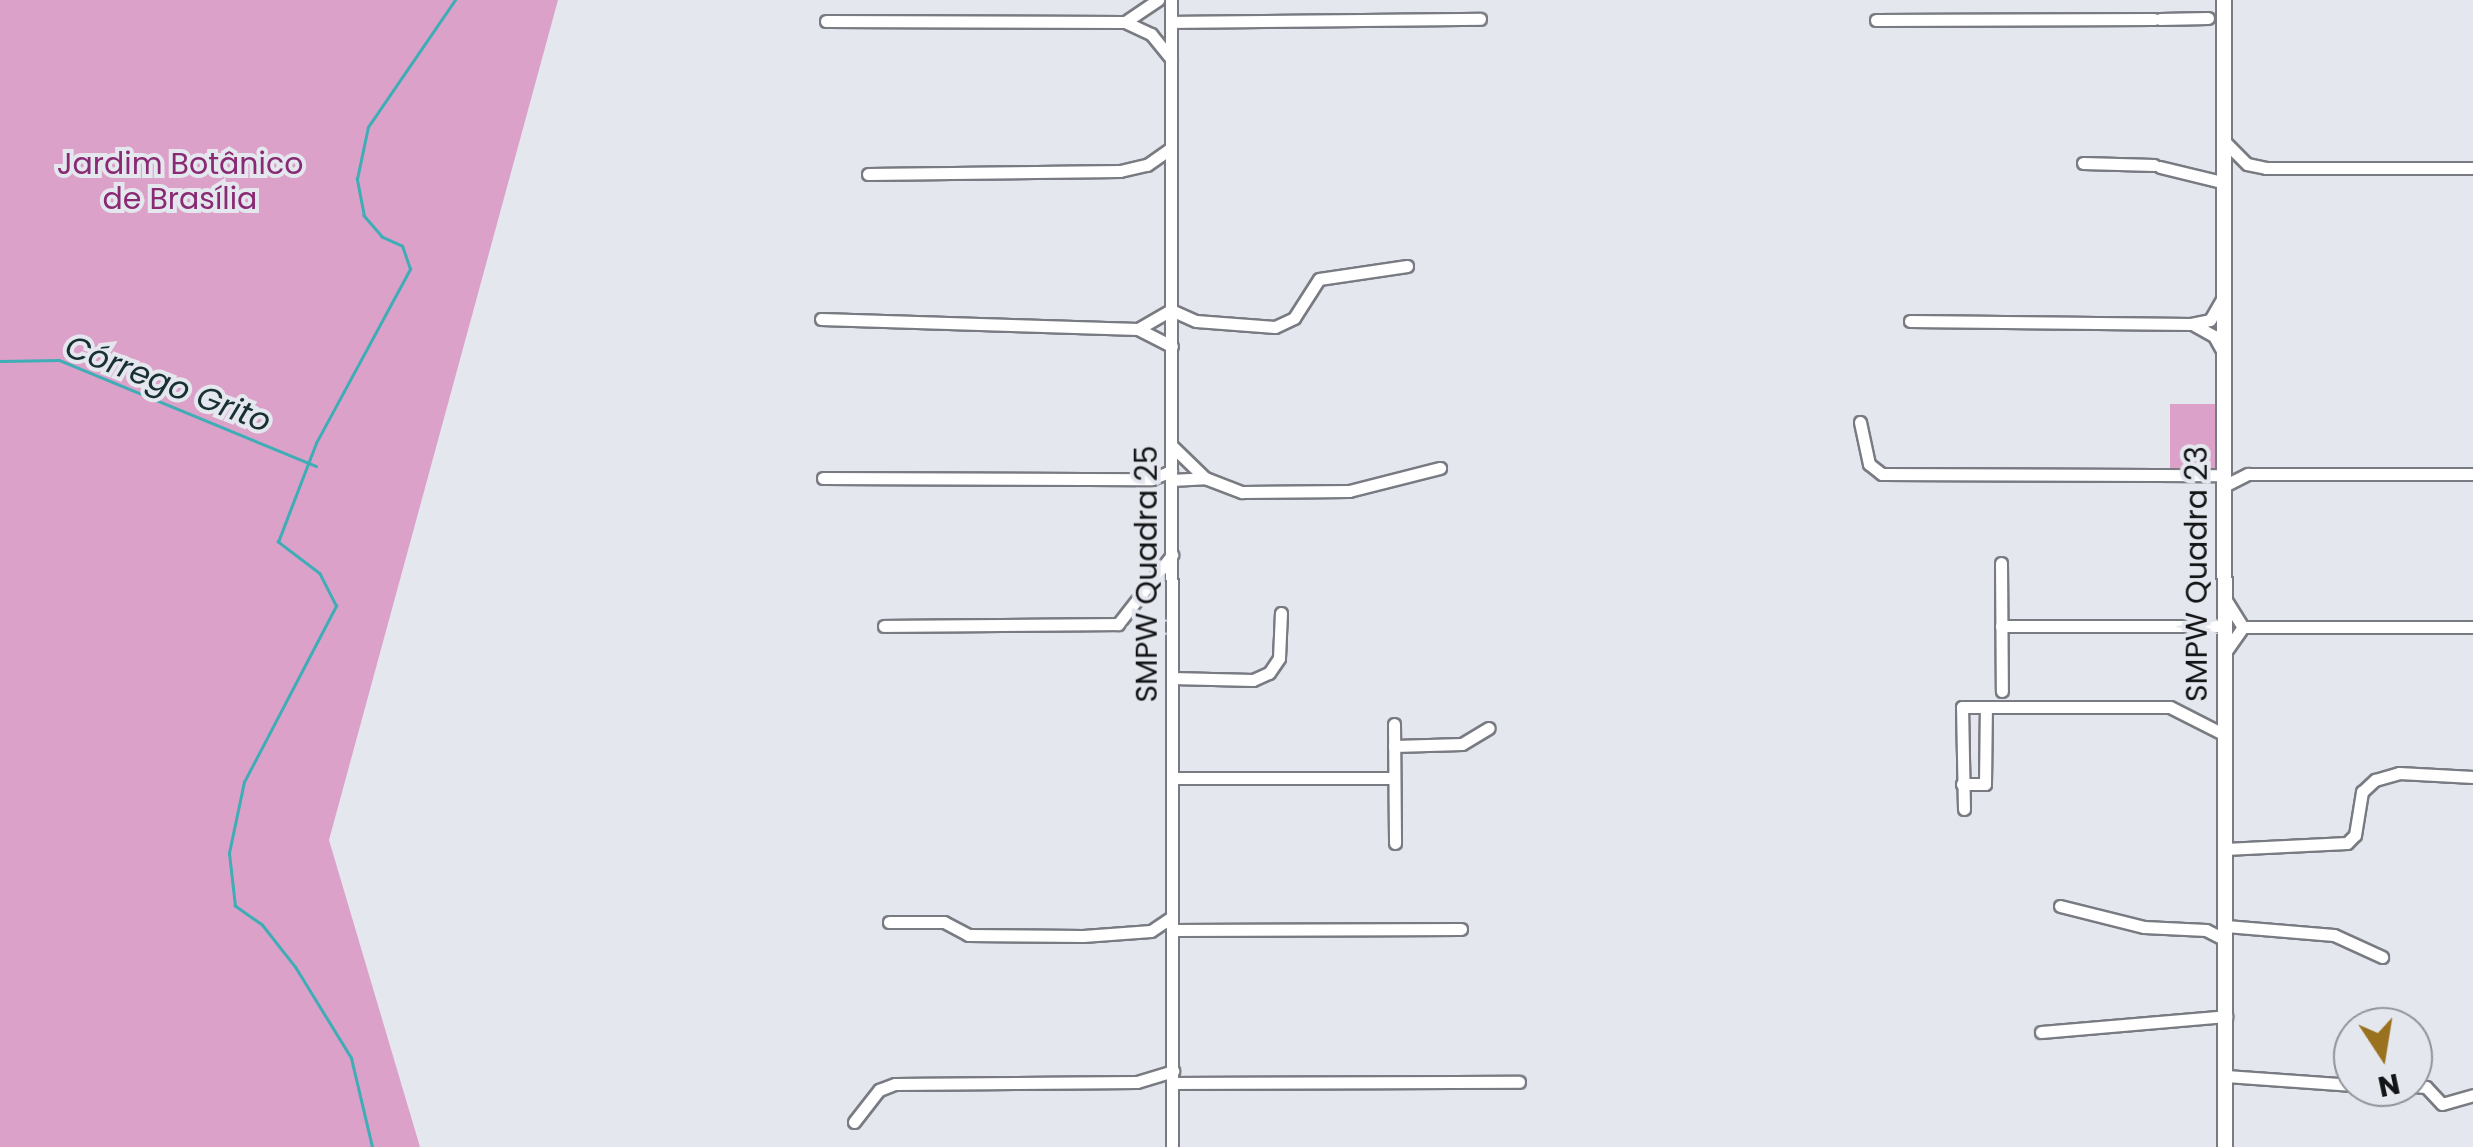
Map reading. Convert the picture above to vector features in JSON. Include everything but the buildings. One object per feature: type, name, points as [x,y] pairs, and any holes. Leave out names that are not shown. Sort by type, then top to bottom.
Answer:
[{"type":"street","points":[[1124,22],[1158,0]]},
{"type":"street","name":"SMPW Quadra 25","points":[[1171,0],[1172,1147]]},
{"type":"street","points":[[2208,18],[2224,1]]},
{"type":"street","name":"SMPW Quadra 23","points":[[2224,1],[2225,1147]]},
{"type":"street","points":[[1876,20],[2208,18],[2224,31]]},
{"type":"street","points":[[1172,22],[1480,20]]},
{"type":"street","points":[[826,21],[1124,22],[1152,34],[1171,59]]},
{"type":"street","points":[[2223,140],[2248,164],[2266,168],[2473,168]]},
{"type":"street","points":[[868,174],[1120,171],[1147,165],[1171,148]]},
{"type":"street","points":[[2083,163],[2157,165],[2222,182]]},
{"type":"street","points":[[1138,328],[1171,310],[1196,321],[1282,326],[1319,279],[1406,266]]},
{"type":"street","points":[[1910,321],[2190,324],[2210,320],[2223,294]]},
{"type":"street","points":[[821,318],[1138,328],[1172,346]]},
{"type":"street","points":[[2190,324],[2207,330],[2223,352]]},
{"type":"street","points":[[1860,422],[1869,464],[1882,474],[2473,474]]},
{"type":"street","points":[[1171,445],[1204,478],[1233,492],[1348,492],[1440,468]]},
{"type":"street","points":[[2224,474],[2248,474]]},
{"type":"street","points":[[823,478],[1204,478]]},
{"type":"street","points":[[884,626],[1118,624],[1172,555]]},
{"type":"street","points":[[2001,563],[2002,691]]},
{"type":"street","points":[[2224,597],[2243,627]]},
{"type":"street","points":[[1172,678],[1253,680],[1269,673],[1279,658],[1281,613]]},
{"type":"street","points":[[2001,626],[2224,626]]},
{"type":"street","points":[[2243,627],[2473,626]]},
{"type":"street","points":[[2224,654],[2243,627]]},
{"type":"street","points":[[1962,784],[1986,784],[1986,707]]},
{"type":"street","points":[[1964,810],[1962,708],[2170,707],[2224,735]]},
{"type":"street","points":[[1394,724],[1395,843]]},
{"type":"street","points":[[1394,746],[1462,744],[1489,728]]},
{"type":"street","points":[[2225,849],[2347,843],[2355,835],[2362,792],[2375,780],[2399,773],[2473,777]]},
{"type":"street","points":[[1172,778],[1394,778]]},
{"type":"street","points":[[2060,906],[2144,927],[2226,927],[2334,934],[2382,957]]},
{"type":"street","points":[[889,922],[944,922],[968,935],[1462,929]]},
{"type":"street","points":[[2206,930],[2226,927]]},
{"type":"street","points":[[1151,931],[1172,930]]},
{"type":"street","points":[[2041,1032],[2226,1016]]},
{"type":"street","points":[[2226,1076],[2333,1084]]},
{"type":"street","points":[[854,1122],[879,1090],[894,1084],[1137,1082],[1172,1077],[1519,1082]]},
{"type":"street","points":[[2433,1095],[2442,1104],[2473,1095]]},
{"type":"green space","name":"Jardim Botânico de Brasília","points":[[0,0],[558,0],[329,840],[420,1147],[0,1147]]},
{"type":"green space","points":[[2170,404],[2221,404],[2221,468],[2170,468]]},
{"type":"waterway","points":[[372,1147],[351,1058],[295,967],[262,925],[235,906],[229,853],[244,782],[336,606],[320,574],[278,542],[316,443],[410,269],[402,246],[382,237],[364,216],[357,179],[368,127],[455,0]]},
{"type":"waterway","name":"Córrego Grito","points":[[0,361],[59,360],[316,466]]}]
